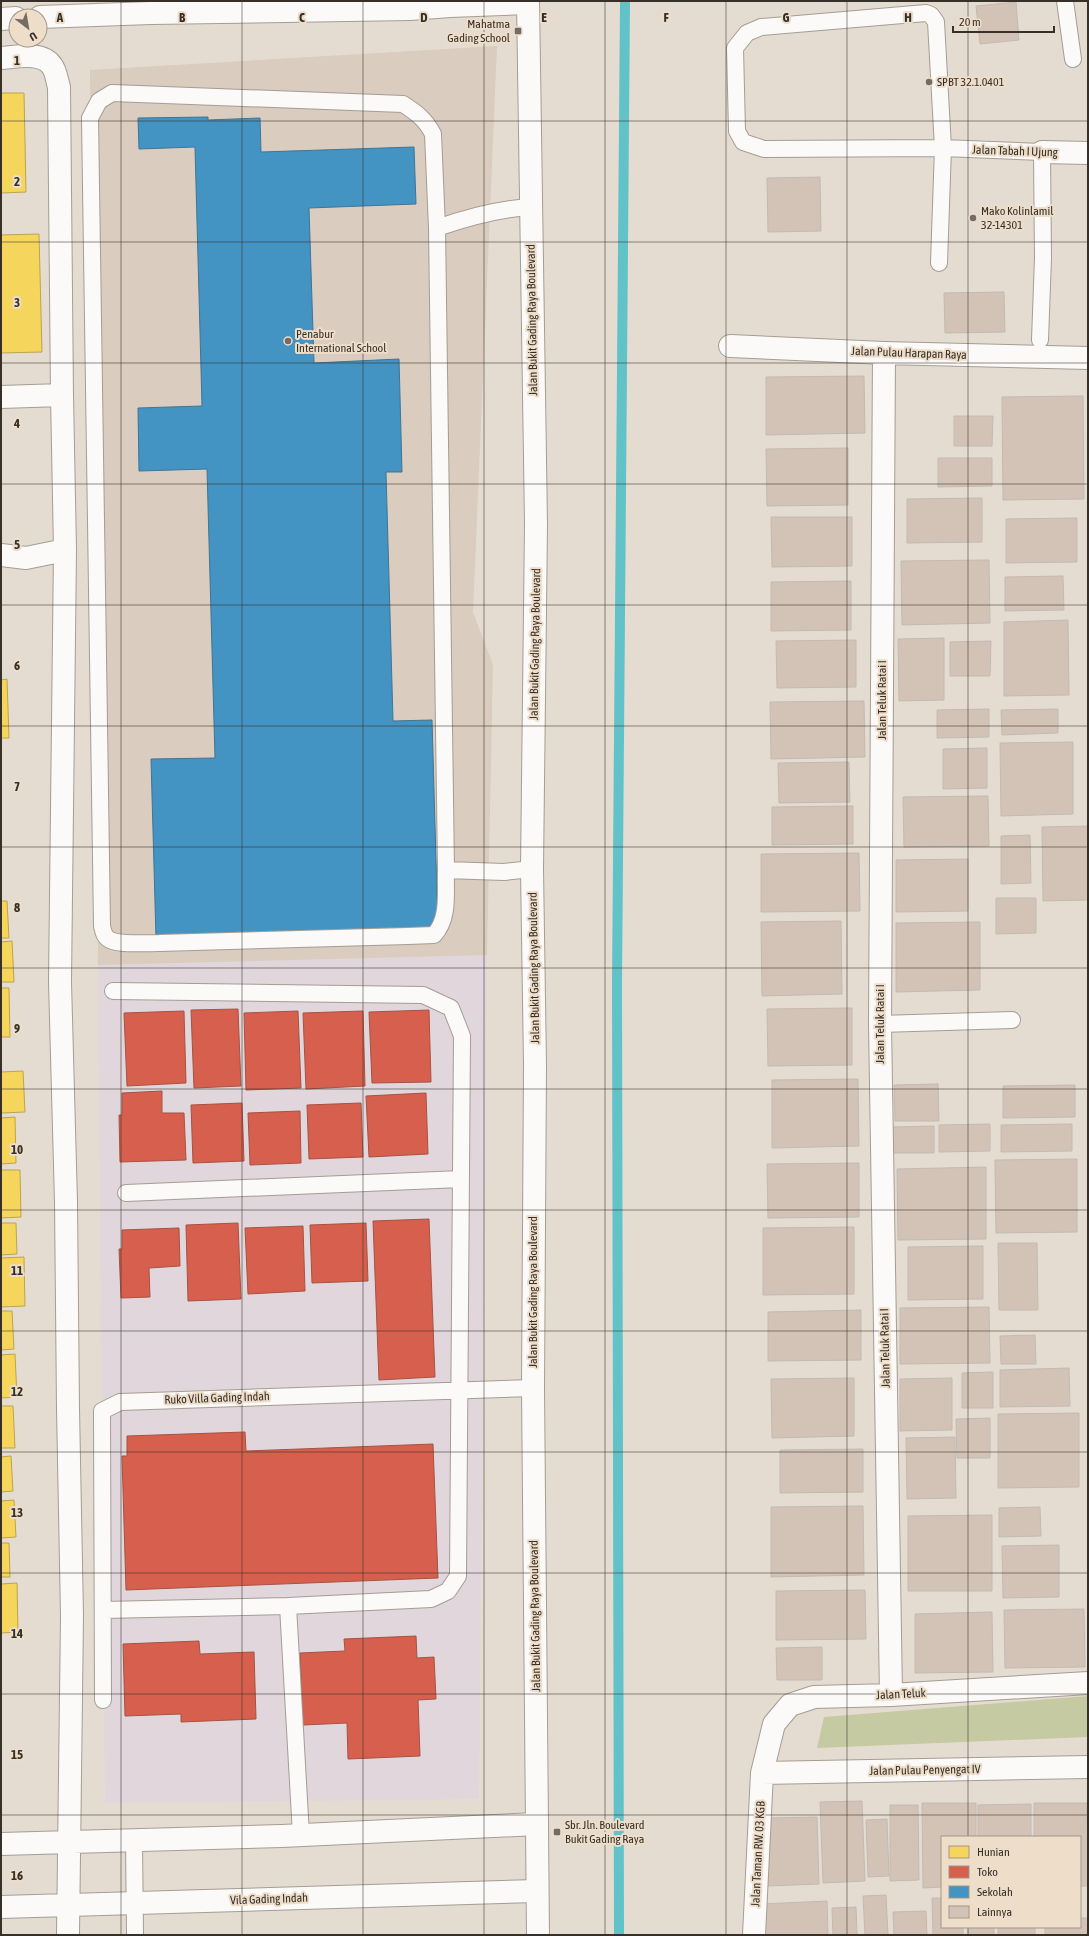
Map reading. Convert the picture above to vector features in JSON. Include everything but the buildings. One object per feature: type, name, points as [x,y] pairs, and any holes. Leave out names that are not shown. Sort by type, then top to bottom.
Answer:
[{"type":"street","points":[[48,18],[159,13],[410,9],[528,2]]},
{"type":"street","name":"Jalan Bukit Gading Raya Boulevard","points":[[528,2],[536,524],[532,869],[535,1065],[533,1388],[538,1935]]},
{"type":"street","points":[[1,58],[34,56],[44,59],[52,66],[59,87],[62,395],[66,550],[60,982],[66,1202],[72,1616],[68,1935]]},
{"type":"street","name":"Jalan Tabah I Ujung","points":[[1042,152],[1088,153]]},
{"type":"street","name":"Jalan Pulau Harapan Raya","points":[[730,346],[884,353],[1088,358]]},
{"type":"street","name":"Jalan Teluk Ratai I","points":[[884,353],[880,1024],[891,1695]]},
{"type":"street","points":[[1,397],[62,395]]},
{"type":"street","points":[[1,555],[26,558],[66,550]]},
{"type":"street","name":"Jalan Teluk","points":[[762,1772],[774,1724],[790,1705],[814,1697],[891,1695],[1088,1683]]},
{"type":"street","name":"Jalan Pulau Penyengat IV","points":[[762,1772],[1088,1767]]},
{"type":"street","name":"Jalan Taman RW. 03 KGB","points":[[754,1935],[762,1772]]},
{"type":"street","points":[[1,1844],[70,1844],[301,1836],[537,1824]]},
{"type":"street","name":"Vila Gading Indah","points":[[1,1907],[139,1904],[537,1890]]},
{"type":"lane","points":[[1065,1],[1074,59]]},
{"type":"lane","name":"Jalan Tabah I Ujung","points":[[943,148],[936,22],[931,15],[926,13],[761,27],[747,32],[735,48],[737,131],[743,142],[764,149],[943,148],[1042,152]]},
{"type":"lane","points":[[112,93],[402,104],[418,113],[427,122],[433,134],[437,228],[446,870],[444,917],[440,928],[434,935],[158,943],[122,942],[110,940],[104,934],[102,926],[100,815],[90,118],[99,101],[112,93]]},
{"type":"lane","points":[[939,263],[943,148]]},
{"type":"lane","points":[[1040,340],[1043,258],[1042,152]]},
{"type":"lane","points":[[437,228],[468,217],[509,208],[530,207]]},
{"type":"lane","points":[[446,870],[504,872],[532,869]]},
{"type":"lane","points":[[103,1700],[103,1610],[288,1606],[431,1599],[448,1591],[458,1576],[462,1036],[451,1008],[423,995],[113,991]]},
{"type":"lane","points":[[880,1024],[1012,1020]]},
{"type":"lane","points":[[126,1193],[461,1179]]},
{"type":"lane","name":"Ruko Villa Gading Indah","points":[[103,1610],[102,1411],[120,1402],[533,1388]]},
{"type":"lane","points":[[288,1606],[301,1836]]},
{"type":"lane","points":[[134,1842],[139,1904],[144,1935]]},
{"type":"lane","points":[[135,1935],[139,1904]]},
{"type":"shaded area","name":"Penabur International School","points":[[497,46],[473,612],[493,665],[487,955],[98,965],[90,70]]},
{"type":"shaded area","points":[[487,955],[479,1799],[105,1803],[98,965]]},
{"type":"green space","points":[[1088,1696],[1088,1737],[817,1748],[824,1717]]},
{"type":"waterway","points":[[619,1935],[617,984],[625,1]]},
{"type":"place","name":"Mahatma Gading School","points":[[518,31]]},
{"type":"place","name":"SPBT 32.1.0401","points":[[929,82]]},
{"type":"place","name":"Mako Kolinlamil 32-14301","points":[[973,218]]},
{"type":"place","name":"Penabur International School","points":[[288,341]]},
{"type":"place","name":"Sbr. Jln. Boulevard Bukit Gading Raya","points":[[557,1832]]}]
